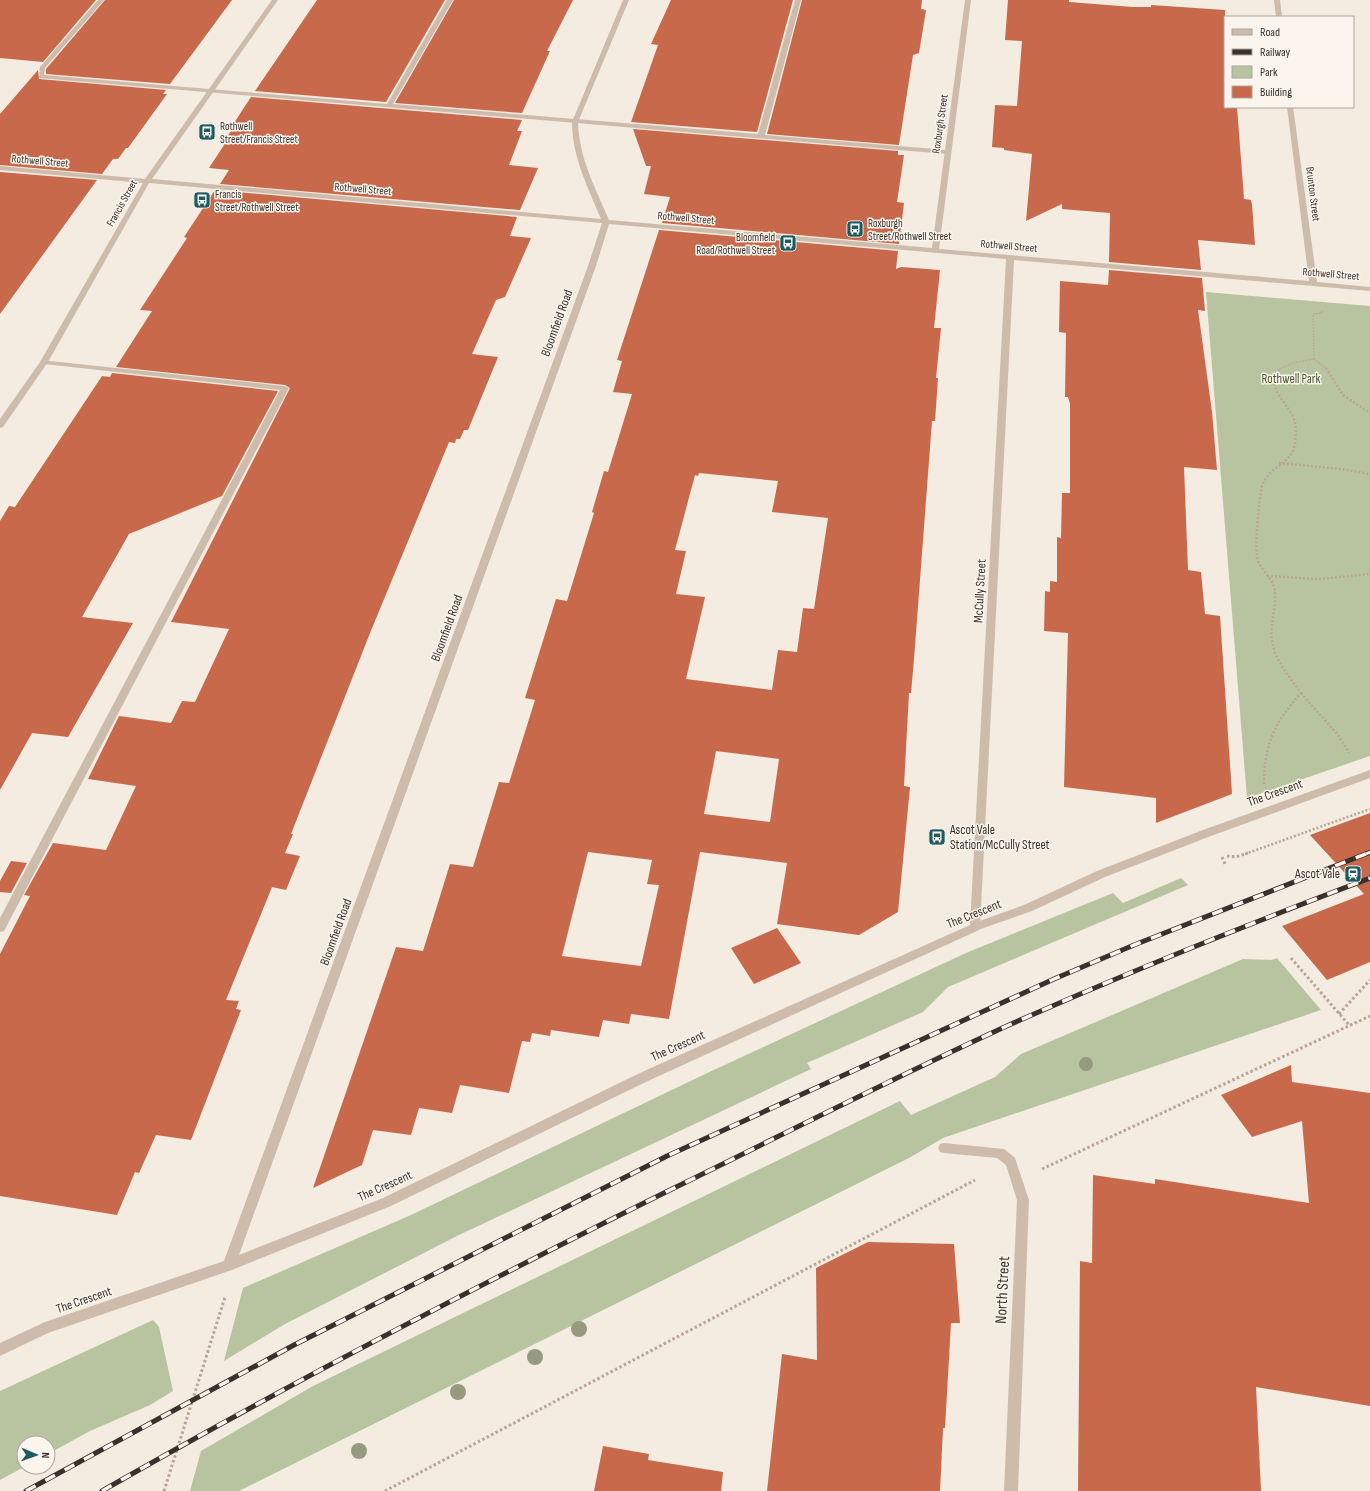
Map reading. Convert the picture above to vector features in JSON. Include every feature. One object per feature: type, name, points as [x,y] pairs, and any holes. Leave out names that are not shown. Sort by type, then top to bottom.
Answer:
[{"type":"street","points":[[101,0],[42,68],[41,77],[947,152]]},
{"type":"street","name":"Francis Street","points":[[0,425],[44,362],[147,181],[209,91],[275,0]]},
{"type":"street","points":[[389,106],[450,0]]},
{"type":"street","points":[[606,222],[578,152],[574,135],[575,122],[626,0]]},
{"type":"street","points":[[761,137],[798,0]]},
{"type":"street","name":"Roxburgh Street","points":[[935,251],[968,0]]},
{"type":"street","points":[[1276,0],[1279,16]]},
{"type":"street","name":"Brunton Street","points":[[1290,108],[1313,284]]},
{"type":"street","name":"Rothwell Street","points":[[0,168],[1370,289]]},
{"type":"street","name":"Bloomfield Road","points":[[228,1265],[578,303],[606,222]]},
{"type":"street","name":"McCully Street","points":[[975,927],[1010,257]]},
{"type":"street","points":[[0,928],[285,388],[44,362]]},
{"type":"street","name":"The Crescent","points":[[0,1350],[45,1328],[228,1265],[387,1202],[646,1076],[975,927],[1028,908],[1101,874],[1266,810],[1367,775]]},
{"type":"street","points":[[944,1148],[1000,1153],[1011,1162]]},
{"type":"street","name":"North Street","points":[[1011,1162],[1024,1200],[1011,1491]]},
{"type":"path","points":[[1314,359],[1314,314],[1322,313],[1326,306]]},
{"type":"path","points":[[1367,775],[1338,735],[1301,693],[1278,660],[1272,645],[1275,604],[1274,586],[1259,568],[1256,558],[1260,489],[1266,477],[1278,463],[1290,456],[1295,446],[1295,423],[1274,386],[1275,375],[1279,369],[1292,364],[1314,359],[1324,364],[1330,371],[1343,395],[1370,414]]},
{"type":"path","points":[[1278,463],[1341,469],[1370,474]]},
{"type":"path","points":[[1267,576],[1304,580],[1353,578],[1370,574]]},
{"type":"path","points":[[1266,810],[1263,782],[1270,735],[1283,712],[1301,693]]},
{"type":"path","points":[[1221,855],[1236,857],[1370,809]]},
{"type":"path","points":[[1291,958],[1349,1025]]},
{"type":"path","points":[[1339,1014],[1370,980]]},
{"type":"path","points":[[1018,1179],[1370,1016]]},
{"type":"path","points":[[385,1491],[1011,1162]]},
{"type":"path","points":[[164,1491],[224,1304],[228,1265]]},
{"type":"green space","name":"Rothwell Park","points":[[1206,292],[1370,306],[1370,756],[1247,798]]},
{"type":"green space","points":[[1181,878],[1188,885],[948,987],[923,1012],[807,1063],[811,1069],[459,1235],[285,1324],[224,1361],[243,1288],[411,1215],[703,1075],[966,953],[1113,893],[1123,903]]},
{"type":"green space","points":[[1277,958],[1321,1010],[943,1138],[909,1158],[239,1491],[190,1491],[201,1451],[313,1386],[900,1101],[911,1115],[995,1077],[1021,1054],[1243,959],[1272,960]]},
{"type":"green space","points":[[153,1320],[159,1327],[173,1391],[150,1405],[90,1431],[56,1450],[56,1435],[16,1435],[16,1471],[0,1480],[0,1391]]},
{"type":"building","points":[[0,0],[96,0],[43,62],[0,58]]},
{"type":"building","points":[[105,0],[232,0],[170,84],[46,74],[46,69]]},
{"type":"building","points":[[317,0],[445,0],[386,102],[255,91]]},
{"type":"building","points":[[454,0],[573,0],[547,51],[550,51],[522,113],[395,103]]},
{"type":"building","points":[[671,0],[793,0],[757,132],[631,122],[658,45],[651,44]]},
{"type":"building","points":[[802,0],[922,0],[921,9],[926,10],[919,53],[913,55],[899,145],[767,134]]},
{"type":"building","points":[[1008,0],[1069,0],[1069,2],[1133,7],[1151,7],[1151,5],[1225,10],[1224,108],[1237,108],[1244,199],[1251,200],[1255,245],[1198,240],[1201,270],[1109,262],[1110,213],[1062,209],[1062,204],[1026,221],[1032,154],[992,147],[995,105],[1017,106],[1022,41],[1005,40]]},
{"type":"building","points":[[38,70],[39,79],[166,90],[163,94],[167,94],[128,148],[126,148],[118,159],[113,159],[102,174],[0,165],[0,114]]},
{"type":"building","points":[[251,97],[522,120],[517,131],[522,131],[509,165],[538,168],[520,210],[220,184],[229,170],[209,168],[226,142],[224,142],[234,126],[232,126]]},
{"type":"building","points":[[633,129],[898,151],[898,155],[904,155],[897,202],[904,203],[899,244],[662,223],[670,197],[644,194],[651,166],[646,166]]},
{"type":"building","points":[[0,172],[97,180],[0,314]]},
{"type":"building","points":[[215,190],[517,217],[510,236],[531,238],[505,297],[496,300],[472,354],[498,357],[468,430],[464,430],[460,439],[456,439],[455,443],[449,442],[370,633],[291,834],[293,834],[285,853],[300,856],[286,890],[272,887],[226,1000],[239,1001],[236,1009],[241,1010],[191,1140],[156,1135],[139,1173],[135,1172],[117,1215],[0,1196],[0,954],[30,896],[24,895],[53,843],[106,850],[136,786],[88,779],[119,716],[171,723],[182,701],[195,702],[229,629],[171,622],[290,388],[285,385],[116,367],[152,311],[140,310],[187,238],[184,237]]},
{"type":"building","points":[[659,230],[898,251],[896,269],[901,267],[940,270],[934,328],[941,328],[936,378],[938,378],[935,421],[932,421],[914,659],[911,693],[909,693],[904,786],[910,787],[898,912],[859,935],[777,924],[787,863],[700,852],[669,1019],[631,1014],[629,1024],[603,1020],[599,1037],[551,1030],[550,1036],[532,1033],[530,1042],[522,1041],[509,1093],[460,1085],[452,1113],[419,1108],[411,1135],[373,1130],[362,1165],[313,1188],[396,947],[423,951],[450,864],[473,867],[499,782],[509,783],[535,700],[525,698],[556,599],[567,601],[594,513],[592,512],[604,471],[608,472],[632,394],[613,392],[622,361],[617,360]],"holes":[[[699,473],[778,481],[772,512],[828,518],[814,609],[803,608],[797,652],[778,650],[772,690],[686,679],[705,597],[676,594],[686,551],[675,550],[695,475],[698,476]],[[716,751],[779,759],[770,822],[704,814]],[[588,852],[652,860],[647,884],[659,885],[641,966],[562,956]]]},
{"type":"building","points":[[1109,270],[1202,278],[1205,311],[1198,310],[1212,412],[1217,470],[1184,467],[1188,570],[1201,572],[1205,614],[1220,616],[1232,794],[1156,823],[1156,798],[1064,787],[1068,633],[1044,631],[1045,591],[1050,592],[1050,581],[1057,582],[1057,537],[1061,538],[1062,493],[1070,493],[1070,404],[1068,397],[1065,397],[1066,333],[1059,332],[1060,281],[1108,285]]},
{"type":"building","points":[[112,373],[278,391],[222,496],[129,534],[82,617],[133,623],[68,737],[32,733],[0,790],[0,521],[9,506],[15,507],[102,376],[110,377]]},
{"type":"building","points":[[1370,813],[1370,962],[1327,980],[1282,926],[1364,894],[1310,835]]},
{"type":"building","points":[[11,861],[27,863],[11,893],[0,892],[0,881]]},
{"type":"building","points":[[777,928],[801,963],[754,984],[731,948]]},
{"type":"building","points":[[1291,1065],[1292,1082],[1370,1093],[1370,1406],[1256,1387],[1261,1491],[1078,1491],[1080,1261],[1092,1263],[1093,1175],[1155,1184],[1155,1179],[1309,1203],[1302,1121],[1252,1137],[1221,1095]]},
{"type":"building","points":[[868,1242],[954,1244],[960,1323],[951,1323],[940,1491],[767,1491],[782,1354],[817,1360],[816,1268]]},
{"type":"building","points":[[603,1446],[649,1454],[648,1460],[723,1472],[721,1491],[594,1491]]},
{"type":"railway","points":[[26,1491],[294,1345],[667,1156],[1054,979],[1134,945],[1368,853]]},
{"type":"railway","points":[[102,1491],[242,1412],[384,1336],[672,1189],[924,1065],[1009,1025],[1144,967],[1370,878]]},
{"type":"place","name":"Rothwell Street/Francis Street","points":[[207,132]]},
{"type":"place","name":"Francis Street/Rothwell Street","points":[[202,200]]},
{"type":"place","name":"Roxburgh Street/Rothwell Street","points":[[855,229]]},
{"type":"place","name":"Bloomfield Road/Rothwell Street","points":[[788,243]]},
{"type":"place","name":"Ascot Vale Station/McCully Street","points":[[937,837]]},
{"type":"place","name":"Ascot Vale","points":[[1353,874]]}]
